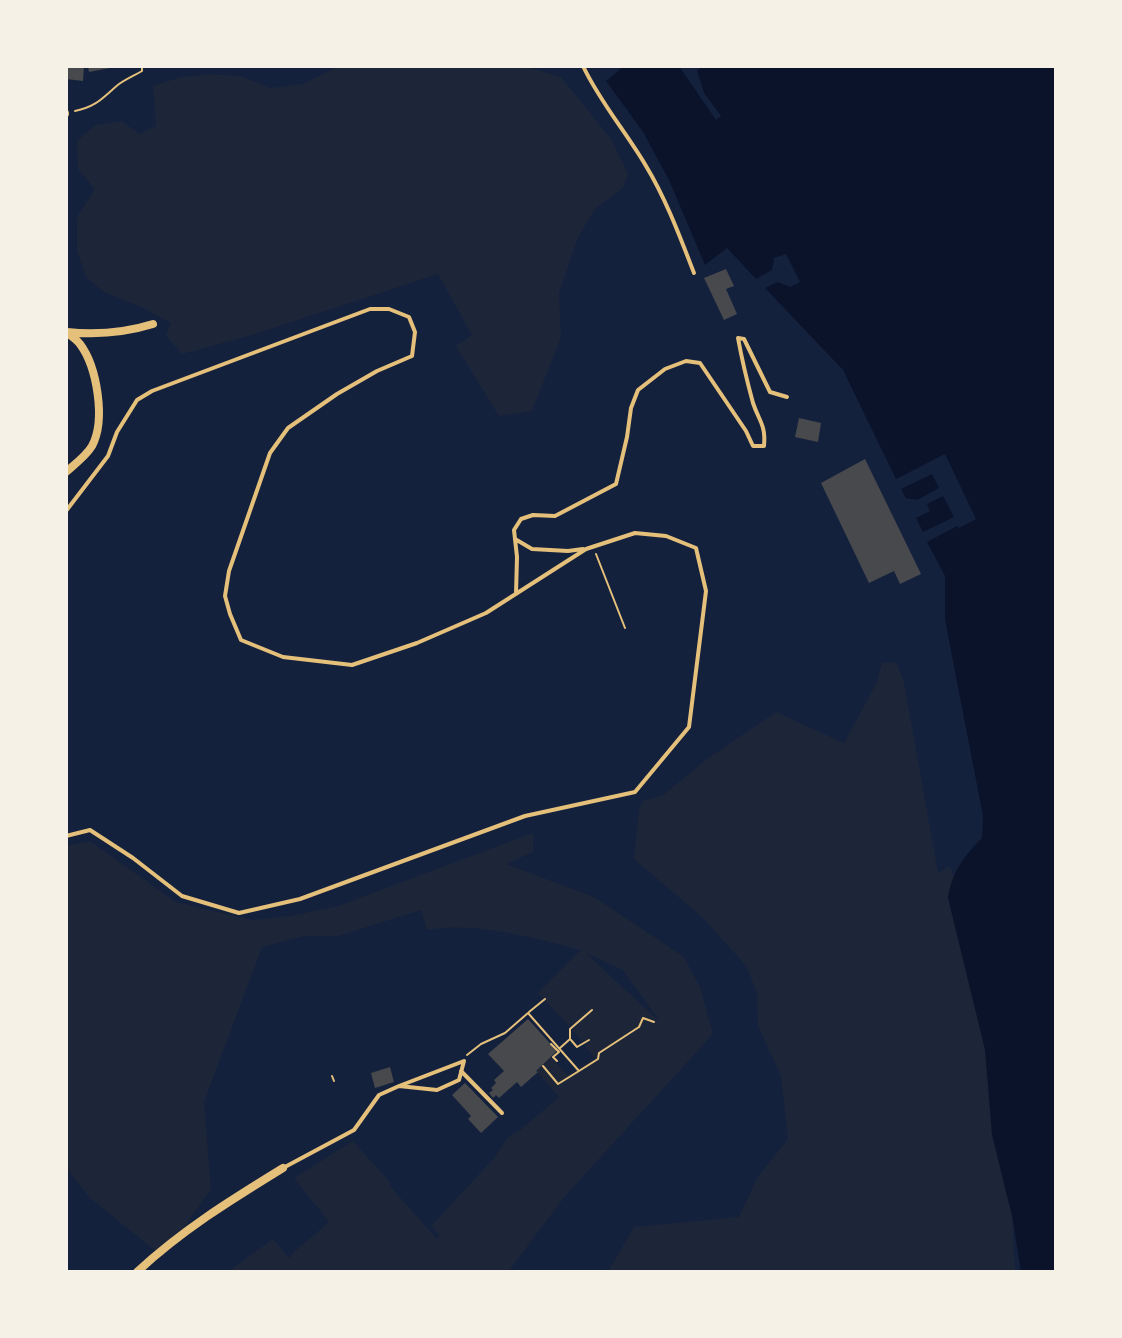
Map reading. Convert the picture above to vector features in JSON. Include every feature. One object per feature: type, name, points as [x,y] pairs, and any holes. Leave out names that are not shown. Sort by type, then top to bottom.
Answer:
[{"type":"street","points":[[66,332],[109,334],[153,324]]},
{"type":"street","points":[[66,332],[79,343],[89,361],[98,388],[99,413],[94,442],[87,454],[66,472]]},
{"type":"street","points":[[137,1272],[166,1245],[283,1168]]},
{"type":"lane","points":[[583,66],[659,189],[694,273]]},
{"type":"lane","points":[[66,511],[108,456],[117,432],[137,400],[152,391],[370,309],[389,309],[409,317],[415,332],[412,356],[377,371],[337,394],[288,428],[270,453],[229,571],[225,596],[241,640],[283,657],[352,665],[417,643],[486,613],[586,549]]},
{"type":"lane","points":[[515,595],[517,557],[514,530],[521,519],[533,515],[555,516],[616,484],[631,408],[638,390],[665,369],[686,361],[700,363],[753,446],[764,446],[765,432],[743,366],[738,338],[744,339],[770,392],[787,397]]},
{"type":"lane","points":[[66,836],[90,830],[182,896],[239,913],[300,899],[525,816],[635,792],[689,727],[706,591],[696,548],[666,536],[635,533],[586,549],[568,551],[532,549],[515,539]]},
{"type":"lane","points":[[283,1168],[354,1130],[379,1095],[399,1086],[464,1061],[459,1080],[437,1090],[399,1086]]},
{"type":"lane","points":[[461,1071],[502,1113]]},
{"type":"path","points":[[66,113],[103,99],[121,83],[142,71],[142,67],[118,66]]},
{"type":"path","points":[[596,554],[625,628]]},
{"type":"path","points":[[466,1056],[481,1044],[505,1033],[545,999]]},
{"type":"path","points":[[589,1040],[577,1047],[570,1039],[570,1029],[592,1010]]},
{"type":"path","points":[[528,1013],[579,1071]]},
{"type":"path","points":[[543,1066],[558,1084],[598,1059],[599,1053],[639,1027],[643,1018],[654,1022]]},
{"type":"path","points":[[560,1048],[570,1039]]},
{"type":"path","points":[[551,1044],[559,1052],[553,1057],[558,1062]]},
{"type":"path","points":[[332,1076],[334,1081]]},
{"type":"shaded area","points":[[339,66],[524,66],[561,77],[611,139],[628,174],[623,188],[595,209],[577,239],[559,293],[561,337],[532,411],[499,416],[456,346],[472,335],[438,274],[252,335],[182,354],[166,336],[171,323],[104,292],[86,277],[77,251],[77,217],[95,189],[78,169],[77,141],[95,125],[122,121],[139,134],[156,126],[153,86],[181,77],[210,74],[240,76],[270,88],[303,84]]},
{"type":"shaded area","points":[[624,66],[679,66],[716,120],[721,116],[704,93],[697,71],[699,66],[1056,66],[1056,1272],[1021,1272],[1012,1216],[992,1135],[985,1050],[948,898],[960,865],[982,838],[983,816],[945,620],[945,576],[927,542],[976,519],[945,454],[896,479],[843,370],[765,288],[778,282],[790,287],[800,282],[786,254],[774,258],[772,270],[756,279],[727,248],[705,265],[669,180],[643,132],[606,81]]},
{"type":"shaded area","points":[[932,474],[939,488],[917,500],[906,498],[901,489]]},
{"type":"shaded area","points":[[943,496],[954,517],[923,532],[916,518],[930,511],[927,504]]},
{"type":"shaded area","points":[[896,662],[904,682],[938,873],[950,866],[965,914],[988,1060],[997,1151],[1011,1195],[1015,1272],[608,1272],[634,1227],[739,1217],[757,1178],[788,1139],[781,1076],[758,1026],[757,994],[747,967],[703,918],[634,859],[639,810],[643,801],[663,795],[707,759],[776,712],[844,743],[877,682],[882,663]]},
{"type":"shaded area","points":[[533,833],[533,852],[506,864],[594,897],[684,957],[700,987],[713,1034],[566,1195],[508,1272],[229,1271],[273,1239],[289,1258],[329,1222],[294,1178],[353,1141],[437,1239],[439,1235],[431,1226],[495,1157],[509,1136],[559,1097],[536,1071],[551,1057],[567,1075],[595,1058],[585,1046],[590,1042],[588,1039],[583,1042],[572,1030],[576,1027],[573,1023],[569,1026],[538,993],[581,950],[484,929],[427,930],[421,910],[338,936],[304,936],[262,947],[204,1102],[211,1189],[163,1257],[90,1198],[66,1168],[66,846],[90,841],[176,902],[252,920],[338,906]],"holes":[[[586,953],[623,970],[659,1020]]]},
{"type":"building","points":[[67,66],[84,66],[83,81],[66,79]]},
{"type":"building","points":[[88,66],[115,66],[115,67],[89,72]]},
{"type":"building","points":[[726,269],[734,286],[726,289],[737,314],[724,320],[704,278]]},
{"type":"building","points":[[799,418],[821,423],[818,442],[795,437]]},
{"type":"building","points":[[865,459],[921,574],[900,584],[894,571],[869,583],[821,483]]},
{"type":"building","points":[[528,1019],[557,1051],[521,1087],[517,1082],[499,1098],[496,1095],[493,1098],[489,1093],[496,1083],[494,1080],[504,1071],[488,1054]]},
{"type":"building","points":[[390,1067],[394,1082],[375,1088],[371,1073]]},
{"type":"building","points":[[465,1083],[498,1117],[481,1133],[452,1095]]}]
